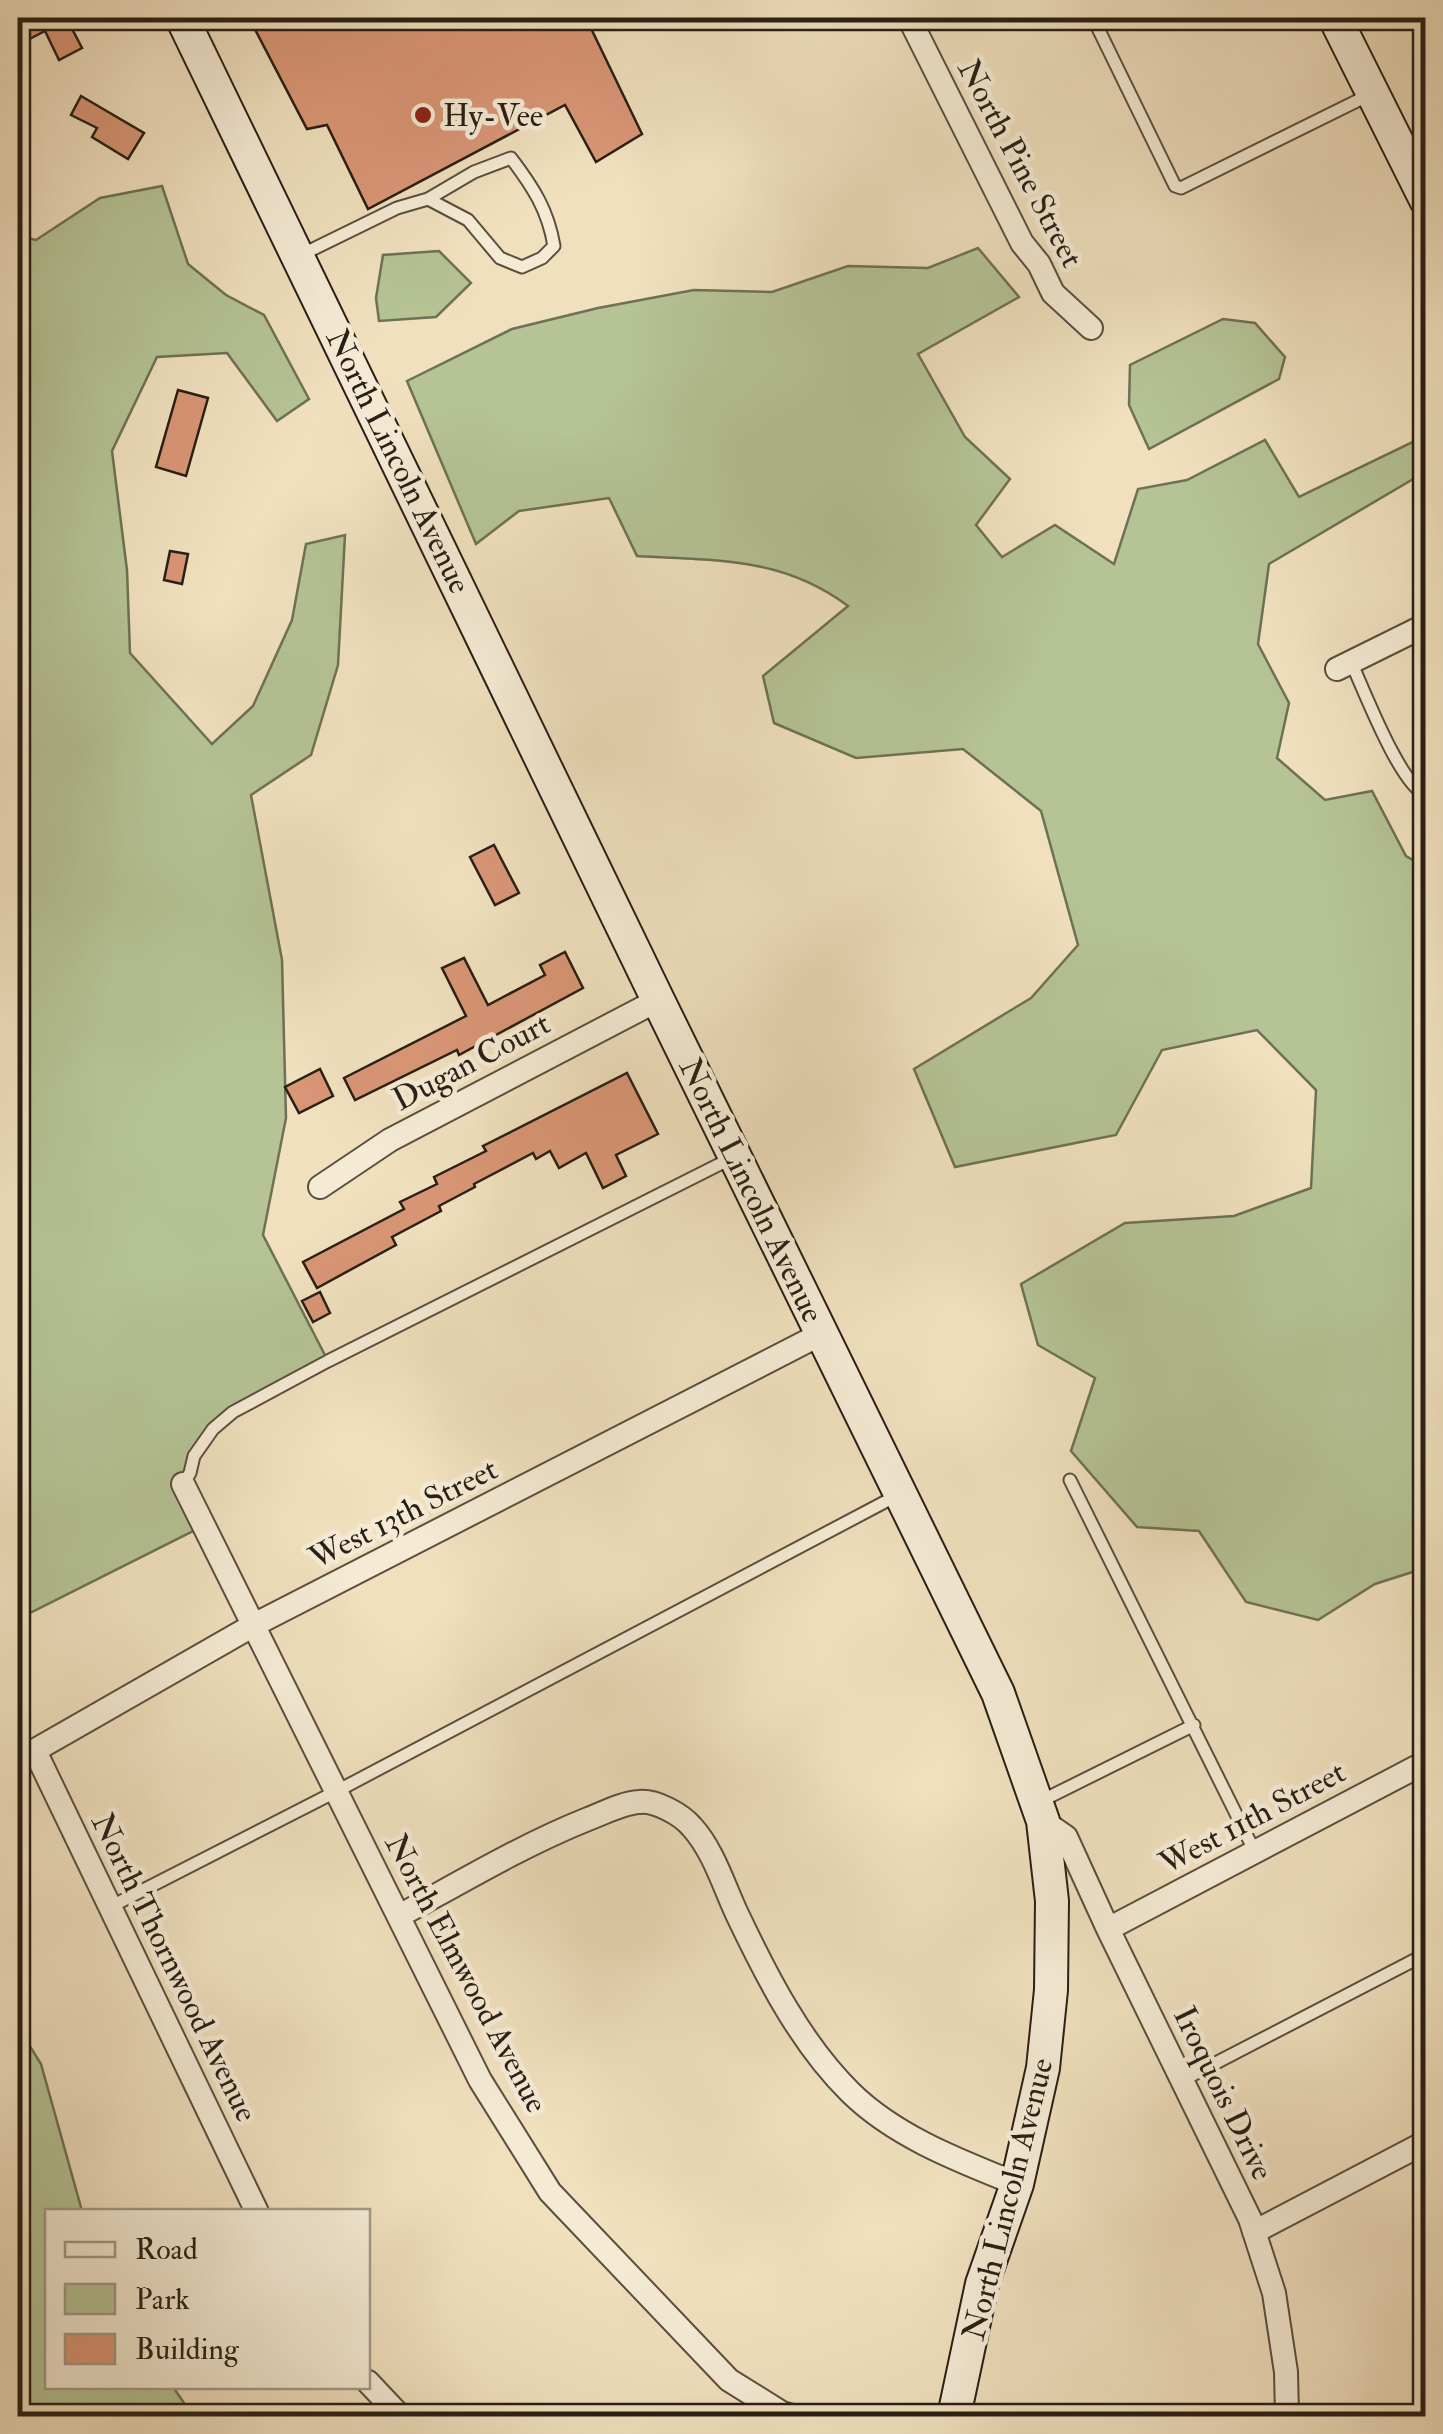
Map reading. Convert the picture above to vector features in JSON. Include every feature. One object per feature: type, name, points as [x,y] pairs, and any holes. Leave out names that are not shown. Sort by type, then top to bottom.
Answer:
[{"type":"street","name":"North Lincoln Avenue","points":[[182,18],[998,1693],[1040,1812],[1052,1901],[1052,1990],[1043,2068],[1017,2184],[982,2284],[954,2416]]},
{"type":"street","name":"North Pine Street","points":[[909,18],[1022,243],[1039,264],[1052,293],[1091,328]]},
{"type":"street","points":[[1335,18],[1426,200]]},
{"type":"street","points":[[1344,665],[1426,625]]},
{"type":"street","name":"Dugan Court","points":[[320,1187],[390,1140],[658,1000]]},
{"type":"street","name":"West 13th Street","points":[[26,1756],[252,1626],[823,1333]]},
{"type":"street","name":"North Elmwood Avenue","points":[[183,1484],[480,2080],[550,2192],[729,2380],[792,2416]]},
{"type":"street","name":"North Thornwood Avenue","points":[[26,1756],[110,1907],[256,2209]]},
{"type":"street","name":"West 11th Street","points":[[1108,1929],[1426,1762]]},
{"type":"street","points":[[399,1916],[557,1832],[618,1808],[642,1801],[674,1812],[693,1828],[709,1854],[767,1976],[809,2042],[852,2094],[894,2125],[944,2154],[1017,2184]]},
{"type":"street","name":"Iroquois Drive","points":[[1040,1812],[1066,1837],[1254,2232],[1274,2292],[1286,2372],[1287,2416]]},
{"type":"street","points":[[1254,2232],[1426,2142]]},
{"type":"street","points":[[370,2384],[400,2416]]},
{"type":"lane","points":[[1093,18],[1175,186],[1181,188],[1372,93]]},
{"type":"lane","points":[[300,256],[397,208],[428,200],[474,172],[511,158],[538,194],[549,217],[554,246],[542,258],[522,267],[500,258],[468,220],[428,200]]},
{"type":"lane","points":[[1344,665],[1403,773],[1416,791],[1426,795]]},
{"type":"lane","points":[[183,1484],[194,1456],[213,1429],[234,1412],[736,1156]]},
{"type":"lane","points":[[1070,1480],[1255,1852]]},
{"type":"lane","points":[[110,1907],[902,1493]]},
{"type":"lane","points":[[1040,1812],[1194,1725]]},
{"type":"lane","points":[[1181,2081],[1426,1954]]},
{"type":"green space","points":[[162,186],[188,264],[226,295],[264,315],[309,399],[277,421],[227,353],[157,357],[112,451],[127,570],[130,653],[212,744],[253,706],[292,620],[306,544],[345,535],[338,665],[311,755],[251,795],[282,960],[286,1118],[263,1235],[328,1361],[213,1429],[190,1473],[205,1525],[18,1619],[18,236],[36,240],[100,198]]},
{"type":"green space","points":[[978,248],[1019,297],[918,354],[965,437],[1010,479],[976,525],[1002,557],[1055,525],[1114,564],[1138,489],[1187,480],[1265,440],[1299,497],[1425,436],[1425,472],[1269,564],[1258,644],[1289,703],[1277,758],[1325,800],[1372,791],[1406,856],[1425,867],[1425,1568],[1375,1584],[1318,1620],[1246,1602],[1199,1531],[1137,1527],[1071,1451],[1095,1378],[1038,1345],[1021,1284],[1125,1223],[1234,1216],[1311,1188],[1316,1090],[1257,1030],[1162,1050],[1116,1135],[955,1167],[914,1069],[1031,998],[1078,945],[1041,811],[963,749],[856,758],[774,723],[763,676],[848,606],[798,578],[747,564],[637,556],[609,498],[519,511],[476,544],[407,381],[512,329],[598,308],[694,290],[772,292],[848,266],[928,268]]},
{"type":"green space","points":[[439,251],[471,283],[436,317],[379,321],[376,298],[383,255]]},
{"type":"green space","points":[[1223,319],[1255,323],[1285,357],[1279,379],[1149,449],[1129,405],[1130,365]]},
{"type":"green space","points":[[18,2027],[41,2064],[81,2209],[45,2209],[45,2389],[174,2389],[193,2416],[18,2416]]},
{"type":"building","points":[[18,18],[71,18],[67,19],[82,48],[59,60],[45,31],[18,45]]},
{"type":"building","name":"Hy-Vee","points":[[249,18],[586,18],[642,134],[596,162],[565,105],[368,209],[327,125],[307,129]]},
{"type":"building","points":[[81,96],[144,133],[128,159],[92,137],[97,128],[71,115]]},
{"type":"building","points":[[178,390],[208,398],[186,476],[156,467]]},
{"type":"building","points":[[170,551],[188,554],[182,584],[164,580]]},
{"type":"building","points":[[494,845],[519,893],[495,905],[470,857]]},
{"type":"building","points":[[565,952],[583,988],[459,1055],[457,1050],[355,1100],[344,1078],[466,1016],[442,968],[464,958],[488,1005],[545,975],[540,965]]},
{"type":"building","points":[[320,1069],[333,1096],[299,1113],[285,1087]]},
{"type":"building","points":[[627,1073],[658,1134],[616,1155],[626,1176],[603,1188],[586,1153],[559,1168],[550,1151],[536,1159],[533,1153],[474,1184],[475,1187],[439,1206],[441,1211],[392,1237],[396,1245],[317,1288],[303,1262],[404,1209],[400,1202],[437,1184],[434,1177],[486,1151],[483,1146]]},
{"type":"building","points":[[320,1292],[330,1313],[313,1322],[302,1301]]},
{"type":"place","name":"Hy-Vee","points":[[423,115]]}]
